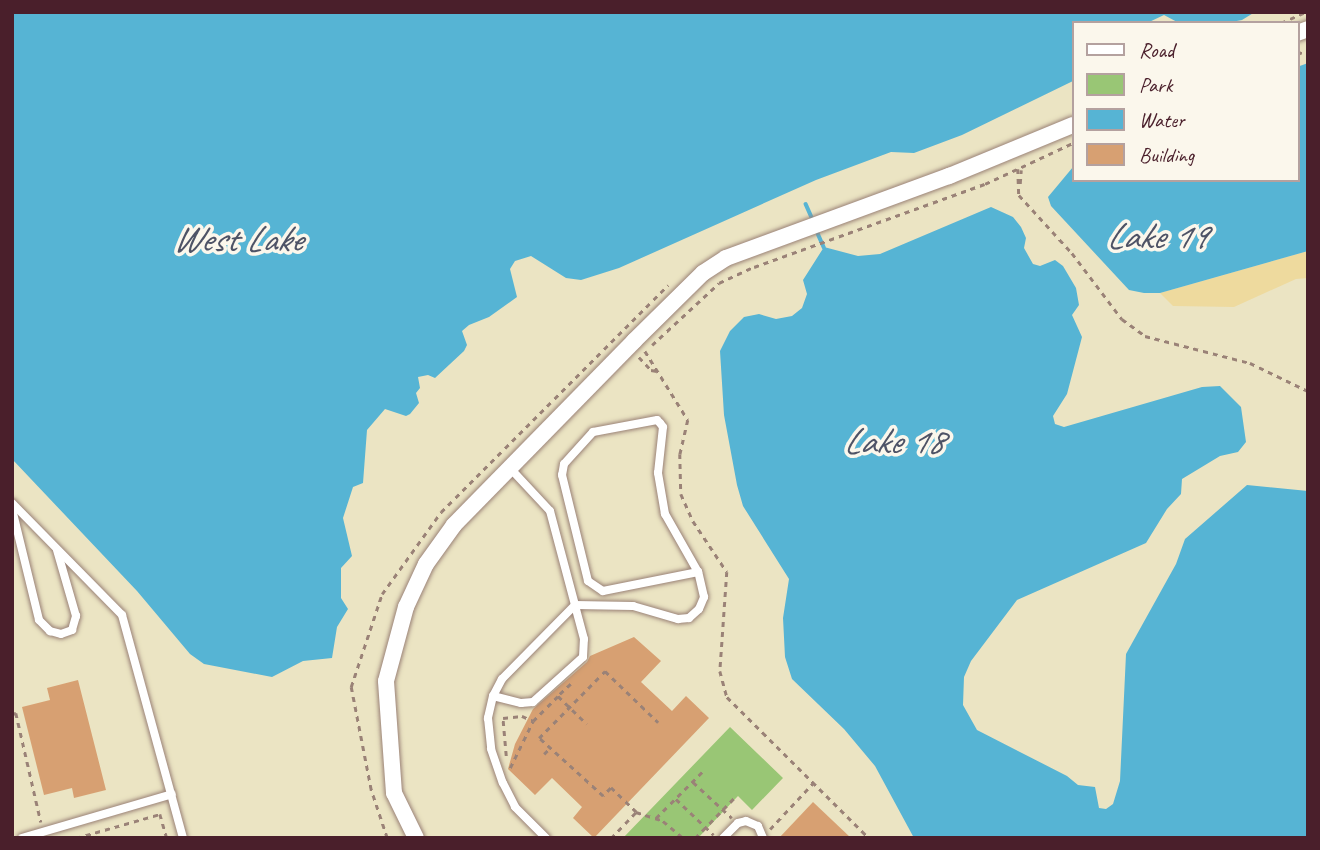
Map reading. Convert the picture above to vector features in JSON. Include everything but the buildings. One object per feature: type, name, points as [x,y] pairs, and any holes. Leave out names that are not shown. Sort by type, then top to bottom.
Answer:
[{"type":"street","points":[[416,838],[394,793],[386,681],[406,607],[426,565],[454,525],[703,273],[726,258],[949,176],[1072,125]]},
{"type":"lane","points":[[546,838],[515,807],[491,749],[488,718],[493,696],[502,679],[575,605],[633,606],[678,619],[689,618],[699,609],[704,597],[698,572],[665,514],[658,473],[663,428],[660,423],[657,420],[593,432],[564,464],[562,475],[589,581],[597,590],[603,591],[698,572]]},
{"type":"lane","points":[[493,696],[521,703],[533,702],[583,657],[584,639],[550,511],[543,500],[509,467]]},
{"type":"lane","points":[[12,503],[122,615],[183,838]]},
{"type":"lane","points":[[12,509],[40,620],[50,631],[61,634],[72,629],[76,616],[56,547]]},
{"type":"lane","points":[[22,838],[172,794]]},
{"type":"lane","points":[[723,838],[742,821],[758,826],[763,838]]},
{"type":"path","points":[[869,838],[731,704],[723,689],[720,671],[727,572],[692,521],[681,494],[680,454],[688,420],[644,352],[719,284],[754,267],[912,212],[1020,169],[1072,143]]},
{"type":"path","points":[[1020,169],[1019,195],[1072,253],[1122,319],[1144,335],[1250,363],[1308,391]]},
{"type":"path","points":[[639,357],[651,370],[657,371]]},
{"type":"path","points":[[658,722],[605,671],[540,738],[603,796],[611,788],[636,812],[656,818],[682,838]]},
{"type":"path","points":[[533,721],[522,716],[503,718],[507,775],[533,721],[558,696]]},
{"type":"path","points":[[569,706],[587,724]]},
{"type":"path","points":[[12,714],[16,713],[43,831]]},
{"type":"path","points":[[544,754],[550,748]]},
{"type":"path","points":[[560,764],[563,760]]},
{"type":"path","points":[[656,818],[703,771]]},
{"type":"path","points":[[693,782],[723,809]]},
{"type":"path","points":[[763,838],[813,783]]},
{"type":"path","points":[[695,838],[734,798]]},
{"type":"path","points":[[676,799],[717,838]]},
{"type":"path","points":[[611,838],[636,812]]},
{"type":"path","points":[[76,838],[160,814],[167,838]]},
{"type":"green space","points":[[730,727],[783,778],[752,810],[738,796],[698,838],[623,838]]},
{"type":"sand","points":[[1308,251],[1308,278],[1296,279],[1234,307],[1173,306],[1160,293]]},
{"type":"water","name":"West Lake","points":[[12,12],[1255,12],[1237,21],[1175,21],[1164,15],[1151,21],[1072,21],[1072,81],[962,135],[914,153],[891,152],[816,180],[619,268],[581,280],[566,278],[531,256],[515,261],[510,269],[517,297],[489,317],[469,325],[462,331],[467,345],[464,351],[435,378],[428,375],[418,377],[420,388],[416,393],[419,403],[410,414],[406,416],[385,409],[367,430],[363,483],[353,487],[343,518],[352,556],[341,568],[341,598],[348,609],[337,627],[332,658],[303,661],[272,677],[204,664],[190,654],[137,591],[12,459]]},
{"type":"water","name":"Lake 19","points":[[1308,63],[1308,251],[1160,293],[1144,293],[1129,290],[1051,206],[1048,197],[1072,168],[1072,182],[1299,182],[1299,66]]},
{"type":"water","name":"Lake 18","points":[[991,207],[1013,217],[1021,227],[1026,238],[1024,248],[1033,264],[1040,266],[1055,260],[1063,266],[1076,288],[1079,305],[1072,315],[1082,337],[1067,394],[1053,416],[1055,424],[1064,427],[1202,387],[1220,386],[1241,407],[1246,442],[1238,452],[1220,456],[1182,479],[1181,494],[1167,509],[1146,543],[1017,600],[971,661],[964,677],[963,705],[977,730],[1067,776],[1078,785],[1095,787],[1099,808],[1106,809],[1113,804],[1120,781],[1126,654],[1176,564],[1185,539],[1247,485],[1308,491],[1308,838],[914,838],[875,766],[844,729],[792,679],[785,657],[783,618],[789,579],[743,506],[724,415],[720,351],[730,331],[744,317],[759,314],[776,319],[792,316],[802,308],[807,294],[803,280],[824,247],[858,256],[880,254]]},
{"type":"waterway","points":[[806,204],[814,222]]},
{"type":"waterway","points":[[816,229],[824,247]]}]
